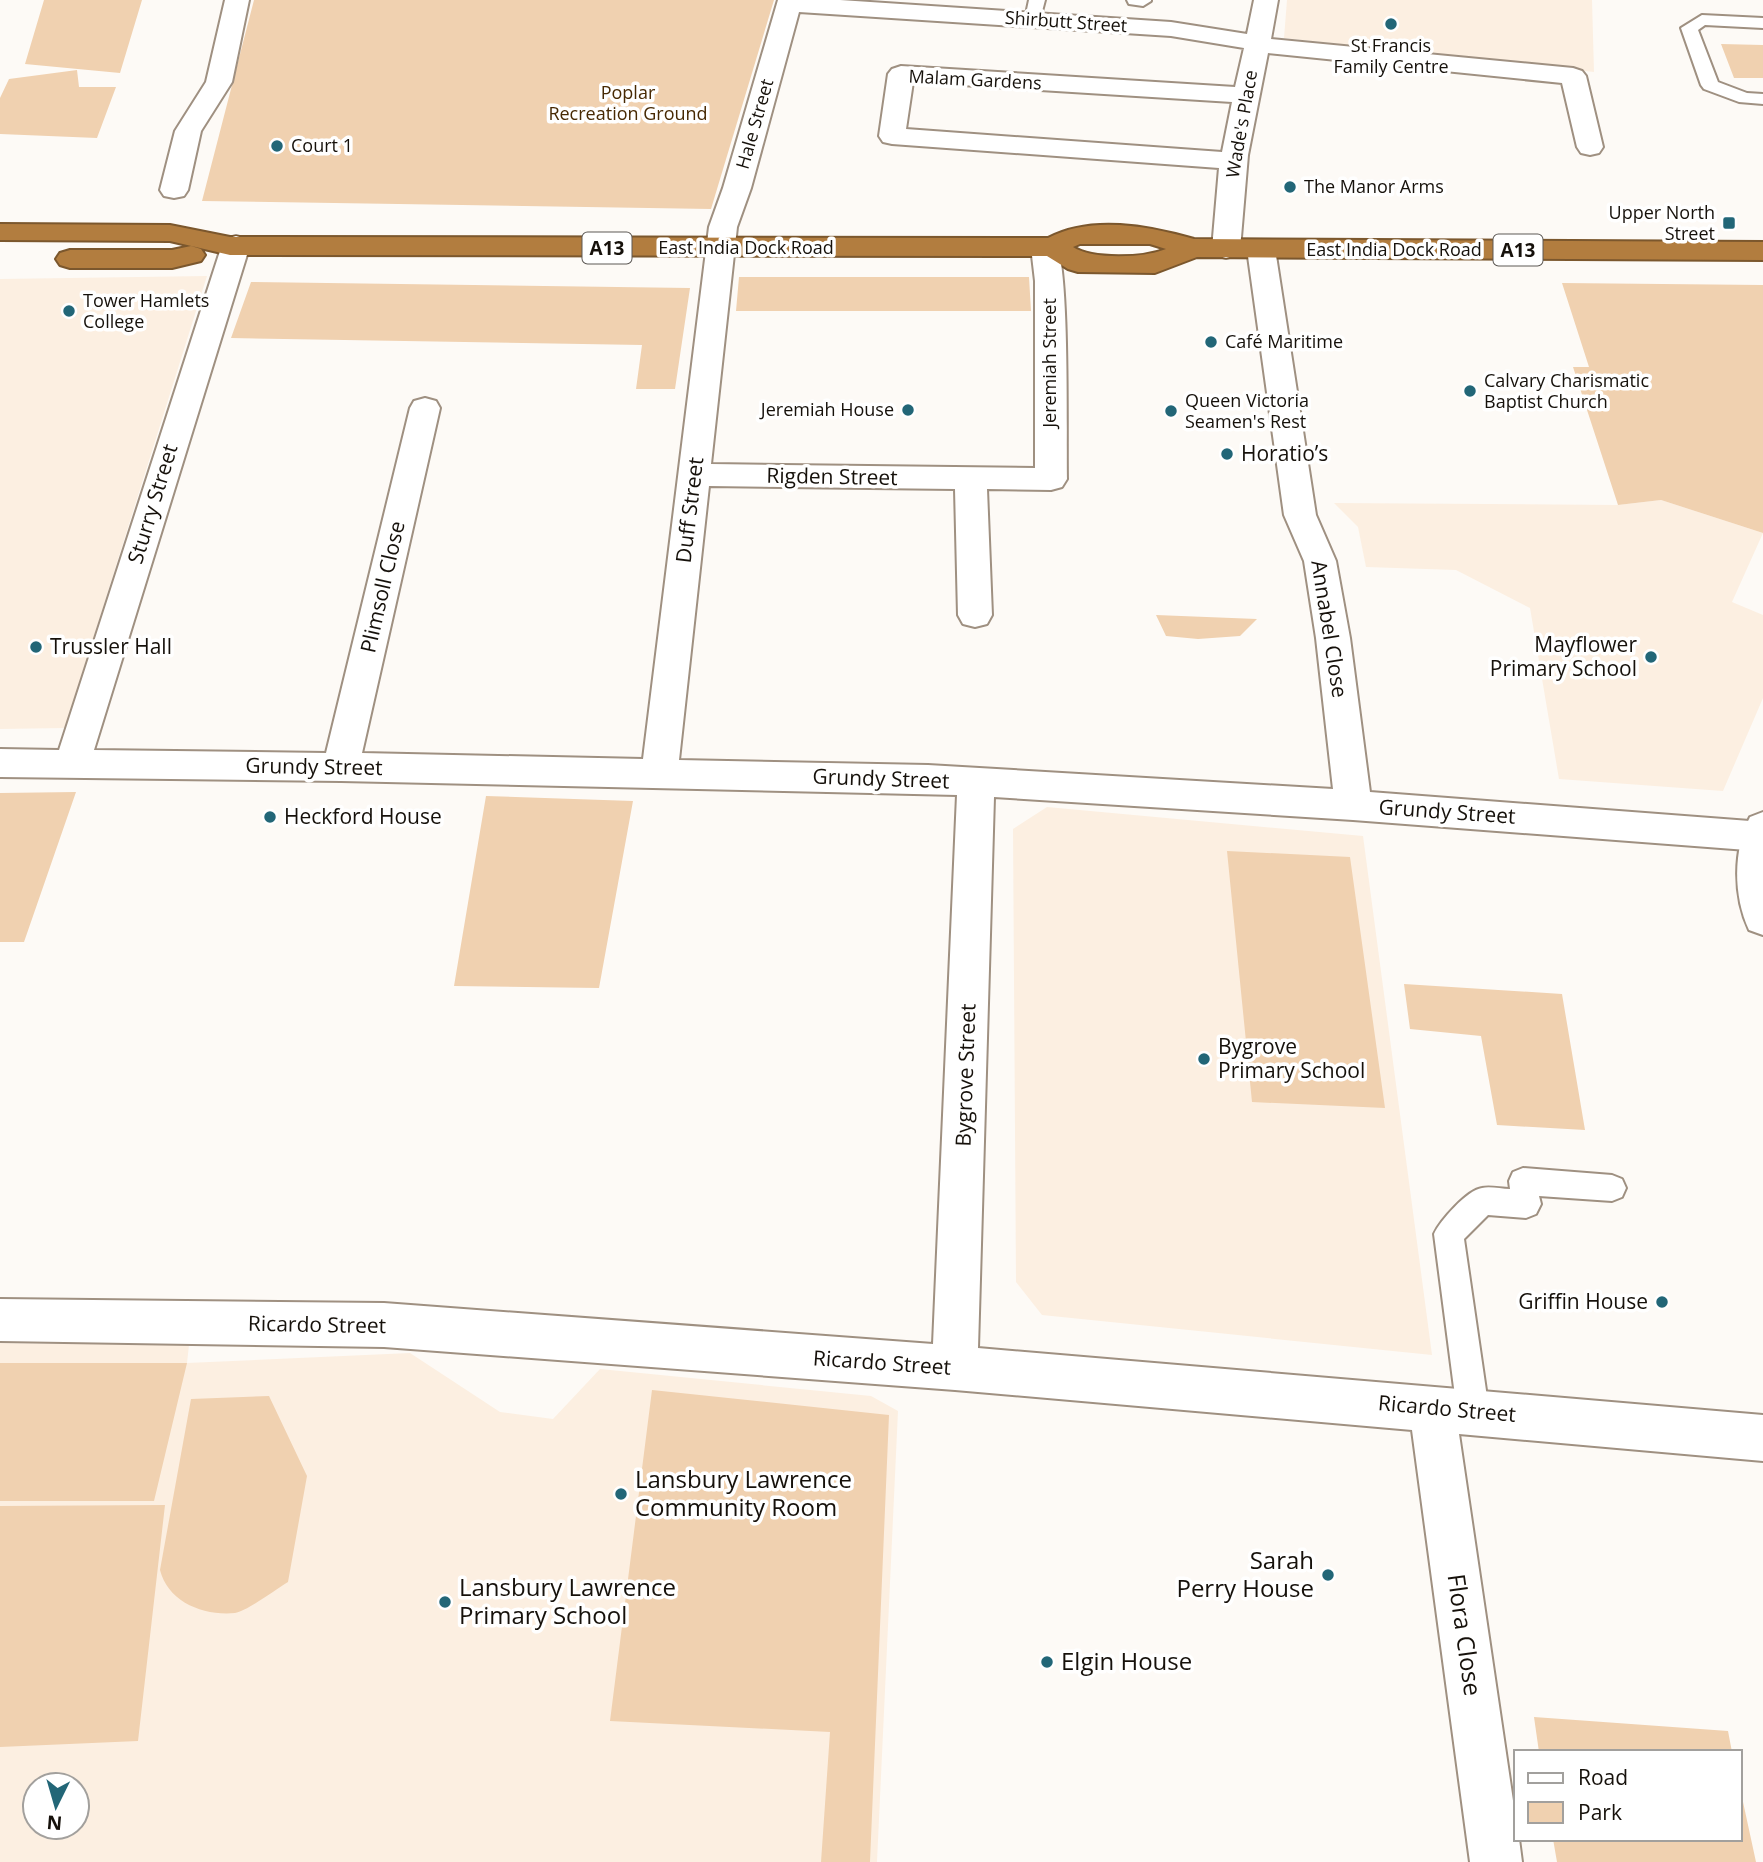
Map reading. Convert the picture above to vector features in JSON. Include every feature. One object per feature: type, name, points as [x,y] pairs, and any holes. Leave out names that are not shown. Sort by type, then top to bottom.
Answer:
[{"type":"highway","name":"East India Dock Road","points":[[0,232],[170,233],[233,246],[1049,247],[1078,263],[1154,264],[1193,248],[1763,251]]},
{"type":"highway","name":"East India Dock Road","points":[[23,259],[172,259],[233,246]]},
{"type":"street","points":[[178,195],[188,131],[219,82],[237,0]]},
{"type":"street","name":"Wade's Place","points":[[1226,249],[1226,218],[1245,95],[1266,0]]},
{"type":"street","name":"Shirbutt Street","points":[[790,2],[1035,10],[1258,44],[1573,76],[1590,147]]},
{"type":"street","name":"Hale Street","points":[[720,248],[723,227],[737,188],[790,2]]},
{"type":"street","name":"Malam Gardens","points":[[1236,161],[891,136],[901,74],[1245,95]]},
{"type":"street","name":"Sturry Street","points":[[72,764],[233,246]]},
{"type":"street","name":"Jeremiah Street","points":[[1049,247],[1051,480]]},
{"type":"street","name":"Duff Street","points":[[659,773],[720,248]]},
{"type":"street","name":"Annabel Close","points":[[1261,249],[1300,515],[1320,561],[1333,638],[1353,805]]},
{"type":"street","name":"Plimsoll Close","points":[[341,767],[425,408]]},
{"type":"street","name":"Rigden Street","points":[[694,475],[1051,480]]},
{"type":"street","points":[[971,479],[975,615]]},
{"type":"street","name":"Grundy Street","points":[[0,763],[659,773],[976,782],[1761,832]]},
{"type":"street","name":"Bygrove Street","points":[[955,1368],[976,782]]},
{"type":"street","points":[[1761,832],[1755,888],[1763,919]]},
{"type":"street","name":"Ricardo Street","points":[[0,1320],[384,1325],[955,1368],[1763,1437]]},
{"type":"street","name":"Flora Close","points":[[1453,1409],[1496,1862]]},
{"type":"lane","points":[[1763,23],[1702,20],[1689,29],[1710,85],[1745,99],[1763,99]]},
{"type":"lane","points":[[1453,1409],[1448,1234],[1482,1201],[1525,1204],[1523,1181],[1612,1188]]},
{"type":"shaded area","points":[[1287,0],[1592,0],[1594,72],[1284,38]]},
{"type":"shaded area","points":[[207,276],[65,728],[0,729],[0,279]]},
{"type":"shaded area","name":"Mayflower Primary School","points":[[1661,500],[1763,533],[1732,602],[1763,615],[1763,698],[1723,791],[1559,779],[1530,608],[1456,570],[1366,567],[1358,527],[1334,503],[1618,505]]},
{"type":"shaded area","name":"Bygrove Primary School","points":[[1047,807],[1363,836],[1432,1355],[1042,1315],[1016,1282],[1013,829]]},
{"type":"shaded area","name":"Lansbury Lawrence Primary School","points":[[0,1343],[189,1345],[187,1363],[410,1353],[500,1412],[553,1419],[600,1369],[871,1396],[898,1411],[877,1862],[0,1862]]},
{"type":"green space","points":[[44,0],[142,0],[120,73],[25,64]]},
{"type":"green space","name":"Poplar Recreation Ground","points":[[254,0],[774,0],[711,209],[202,201]]},
{"type":"green space","points":[[1721,44],[1763,45],[1763,78],[1734,78]]},
{"type":"green space","points":[[77,70],[79,87],[116,87],[97,138],[0,134],[0,98],[9,79]]},
{"type":"green space","points":[[739,277],[1029,277],[1031,311],[736,311]]},
{"type":"green space","points":[[251,282],[690,288],[675,389],[636,389],[642,345],[231,338]]},
{"type":"green space","points":[[1562,283],[1763,285],[1763,533],[1661,500],[1618,505],[1573,367],[1589,367]]},
{"type":"green space","points":[[1156,615],[1257,619],[1240,636],[1198,639],[1166,636]]},
{"type":"green space","points":[[76,792],[24,942],[0,942],[0,793]]},
{"type":"green space","points":[[486,796],[633,801],[599,988],[454,986]]},
{"type":"green space","points":[[1227,851],[1350,857],[1385,1108],[1252,1102]]},
{"type":"green space","points":[[1404,984],[1562,994],[1585,1130],[1497,1125],[1481,1036],[1410,1029]]},
{"type":"green space","points":[[0,1363],[187,1363],[154,1501],[0,1501]]},
{"type":"green space","points":[[652,1390],[889,1415],[870,1862],[821,1862],[830,1732],[610,1721]]},
{"type":"green space","points":[[269,1396],[307,1476],[288,1582],[235,1613],[199,1609],[188,1605],[171,1591],[160,1570],[191,1399]]},
{"type":"green space","points":[[165,1505],[138,1741],[0,1747],[0,1506]]},
{"type":"green space","points":[[1534,1717],[1728,1731],[1732,1750],[1539,1750]]},
{"type":"green space","points":[[1742,1797],[1756,1862],[1557,1862],[1553,1841],[1742,1841]]},
{"type":"place","name":"St Francis Family Centre","points":[[1391,24]]},
{"type":"place","name":"Court 1","points":[[277,146]]},
{"type":"place","name":"The Manor Arms","points":[[1290,187]]},
{"type":"place","name":"Upper North Street","points":[[1729,223]]},
{"type":"place","name":"Tower Hamlets College","points":[[69,311]]},
{"type":"place","name":"Café Maritime","points":[[1211,342]]},
{"type":"place","name":"Calvary Charismatic Baptist Church","points":[[1470,391]]},
{"type":"place","name":"Jeremiah House","points":[[908,410]]},
{"type":"place","name":"Queen Victoria Seamen's Rest","points":[[1171,411]]},
{"type":"place","name":"Horatio’s","points":[[1227,454]]},
{"type":"place","name":"Trussler Hall","points":[[36,647]]},
{"type":"place","name":"Mayflower Primary School","points":[[1651,657]]},
{"type":"place","name":"Heckford House","points":[[270,817]]},
{"type":"place","name":"Bygrove Primary School","points":[[1204,1059]]},
{"type":"place","name":"Griffin House","points":[[1662,1302]]},
{"type":"place","name":"Lansbury Lawrence Community Room","points":[[621,1494]]},
{"type":"place","name":"Sarah Perry House","points":[[1328,1575]]},
{"type":"place","name":"Lansbury Lawrence Primary School","points":[[445,1602]]},
{"type":"place","name":"Elgin House","points":[[1047,1662]]}]
